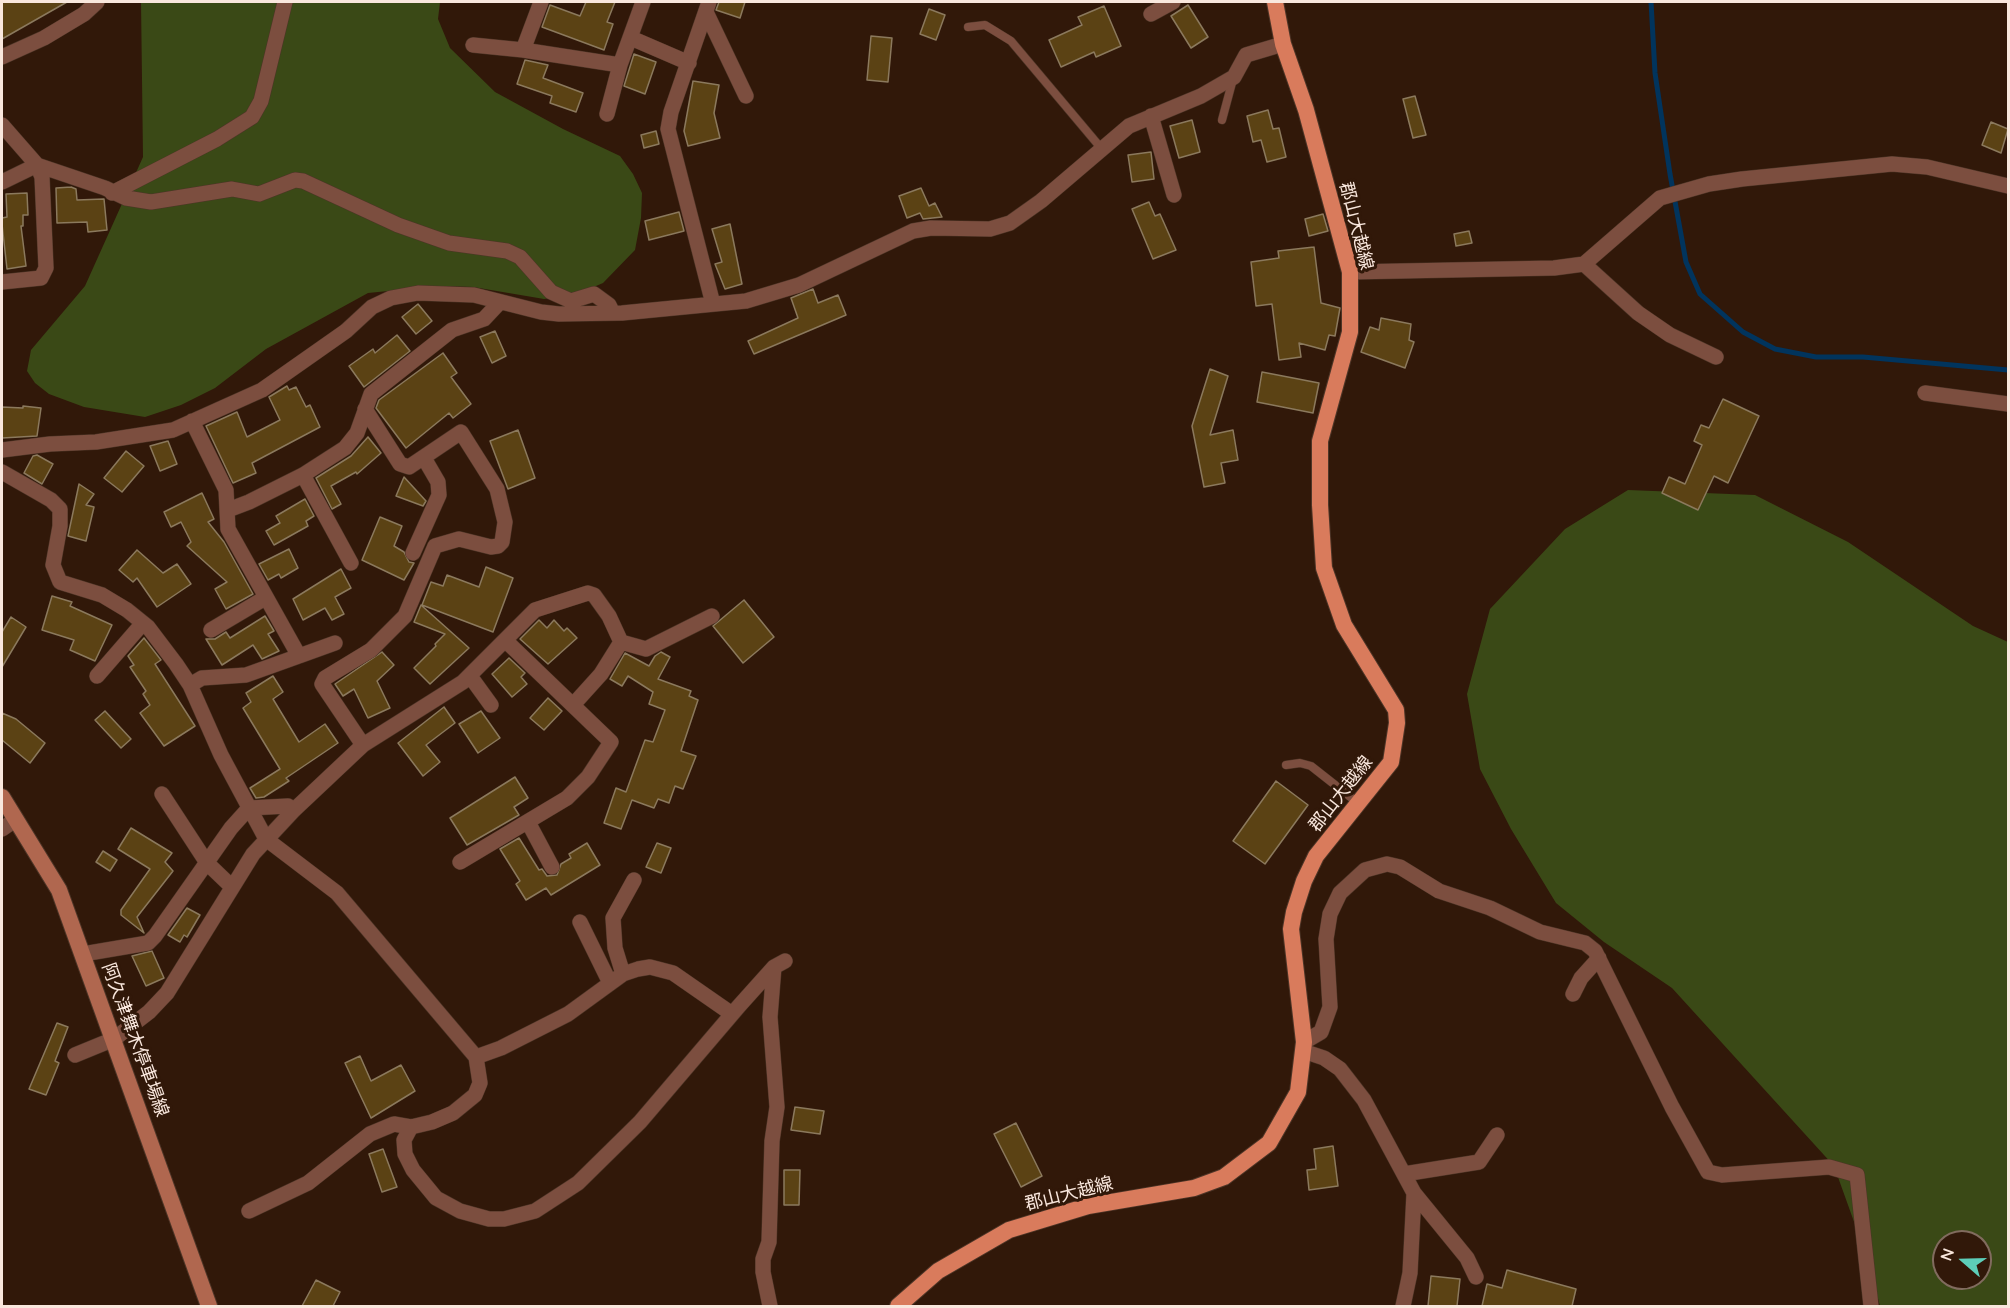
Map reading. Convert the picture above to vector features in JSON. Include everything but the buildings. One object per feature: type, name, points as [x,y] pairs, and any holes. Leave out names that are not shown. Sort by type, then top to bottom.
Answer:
[{"type":"main road","name":"郡山大越線","points":[[898,1306],[938,1271],[1009,1230],[1088,1206],[1194,1188],[1224,1177],[1269,1143],[1298,1092],[1304,1047],[1291,929],[1294,912],[1304,881],[1316,856],[1391,762],[1397,723],[1396,710],[1344,625],[1324,568],[1320,505],[1320,441],[1350,332],[1350,272],[1306,110],[1283,44],[1275,2]]},
{"type":"main road","name":"阿久津舞木停車場線","points":[[2,797],[8,824],[59,890],[209,1306]]},
{"type":"street","points":[[2,57],[44,38],[84,14],[97,2]]},
{"type":"street","points":[[112,193],[181,159],[252,117],[261,101],[285,2]]},
{"type":"street","points":[[523,50],[541,2]]},
{"type":"street","points":[[607,114],[620,65],[643,2]]},
{"type":"street","points":[[1151,14],[1173,2]]},
{"type":"street","points":[[708,7],[671,112],[668,129],[713,304]]},
{"type":"street","points":[[708,7],[746,96]]},
{"type":"street","points":[[631,38],[689,63]]},
{"type":"street","points":[[2,450],[144,436],[172,430],[262,390],[346,331],[381,302],[418,293],[474,295],[542,312],[613,313],[746,301],[799,285],[913,231],[932,228],[990,229],[1010,223],[1041,201],[1129,126],[1201,96],[1234,77],[1246,55],[1283,44]]},
{"type":"street","points":[[473,45],[620,65]]},
{"type":"street","points":[[1151,116],[1174,195]]},
{"type":"street","points":[[2,125],[37,165],[42,177],[46,268],[41,278],[2,282]]},
{"type":"street","points":[[1350,272],[1554,268],[1584,264],[1663,198],[1742,178],[1892,164],[1927,166],[2008,186]]},
{"type":"street","points":[[2,182],[37,165],[105,188],[112,193],[151,202],[232,189],[259,194],[295,180],[303,181],[398,225],[449,243],[507,251],[520,257],[551,292],[571,301],[594,294],[609,305],[613,313]]},
{"type":"street","points":[[1584,264],[1638,313],[1670,335],[1716,357]]},
{"type":"street","points":[[228,510],[303,475],[345,448],[353,440],[371,394],[452,330],[484,319],[500,302]]},
{"type":"street","points":[[1925,393],[2008,404]]},
{"type":"street","points":[[363,745],[322,684],[325,678],[371,650],[405,616],[435,546],[459,539],[498,546],[503,536],[503,512],[497,489],[461,432],[409,467],[400,464],[365,409]]},
{"type":"street","points":[[192,421],[226,490],[228,529],[299,656]]},
{"type":"street","points":[[413,552],[439,495],[438,482],[424,458]]},
{"type":"street","points":[[2,472],[51,500],[60,509],[60,526],[53,566],[60,582],[111,599],[143,623],[190,685],[266,839],[337,893],[476,1056],[480,1083],[475,1095],[453,1113],[432,1122],[411,1127],[394,1124],[370,1134],[308,1183],[249,1210]]},
{"type":"street","points":[[303,475],[351,563]]},
{"type":"street","points":[[75,1055],[114,1039],[149,1012],[167,993],[232,887],[266,839],[294,810],[363,745],[470,676],[535,610],[588,593],[594,595],[621,642],[646,649],[712,616]]},
{"type":"street","points":[[211,630],[265,598]]},
{"type":"street","points":[[98,676],[143,623]]},
{"type":"street","points":[[460,862],[528,822],[574,791],[588,777],[611,742],[506,640]]},
{"type":"street","points":[[573,705],[600,674],[621,642]]},
{"type":"street","points":[[190,685],[202,678],[246,675],[335,643]]},
{"type":"street","points":[[470,676],[491,705]]},
{"type":"street","points":[[162,794],[207,863],[232,887]]},
{"type":"street","points":[[82,954],[148,942],[155,936],[231,828],[249,808],[288,806],[294,810]]},
{"type":"street","points":[[528,822],[552,867]]},
{"type":"street","points":[[1476,1277],[1467,1258],[1414,1193],[1364,1100],[1340,1069],[1304,1047],[1321,1032],[1330,1007],[1326,939],[1330,914],[1340,893],[1353,879],[1365,870],[1377,866],[1387,864],[1400,867],[1439,891],[1490,908],[1540,932],[1586,943],[1599,958],[1672,1107],[1708,1172],[1722,1175],[1829,1167],[1857,1175],[1871,1306]]},
{"type":"street","points":[[623,974],[612,930],[621,902],[634,880]]},
{"type":"street","points":[[580,922],[610,983]]},
{"type":"street","points":[[1573,994],[1581,978],[1599,958]]},
{"type":"street","points":[[411,1127],[404,1140],[405,1154],[418,1179],[436,1198],[460,1211],[489,1219],[527,1214],[578,1183],[640,1122],[732,1014],[780,964],[770,1017],[777,1107],[772,1141],[769,1242],[763,1265],[770,1306]]},
{"type":"street","points":[[476,1056],[501,1048],[568,1014],[623,974],[650,967],[667,971],[701,990],[732,1014]]},
{"type":"street","points":[[1404,1174],[1479,1162],[1497,1135]]},
{"type":"street","points":[[1402,1306],[1410,1274],[1414,1193]]},
{"type":"lane","points":[[968,27],[985,26],[1011,41],[1101,148]]},
{"type":"lane","points":[[1222,120],[1234,77]]},
{"type":"lane","points":[[1286,765],[1311,766],[1359,804]]},
{"type":"green space","points":[[141,2],[440,2],[438,19],[450,48],[495,92],[563,129],[620,156],[633,174],[642,193],[641,218],[635,250],[603,283],[575,295],[544,299],[473,287],[439,286],[368,293],[266,349],[215,388],[181,405],[145,417],[84,407],[49,394],[35,383],[27,371],[31,350],[85,286],[143,157]]},
{"type":"green space","points":[[1628,490],[1755,495],[1848,542],[1973,626],[2008,642],[2008,1306],[1880,1306],[1867,1258],[1834,1166],[1672,988],[1604,942],[1556,903],[1511,829],[1480,769],[1467,694],[1490,609],[1565,529]]},
{"type":"waterway","points":[[1651,2],[1655,73],[1670,174],[1686,262],[1700,294],[1743,332],[1775,349],[1816,357],[1863,357],[2008,370]]}]
